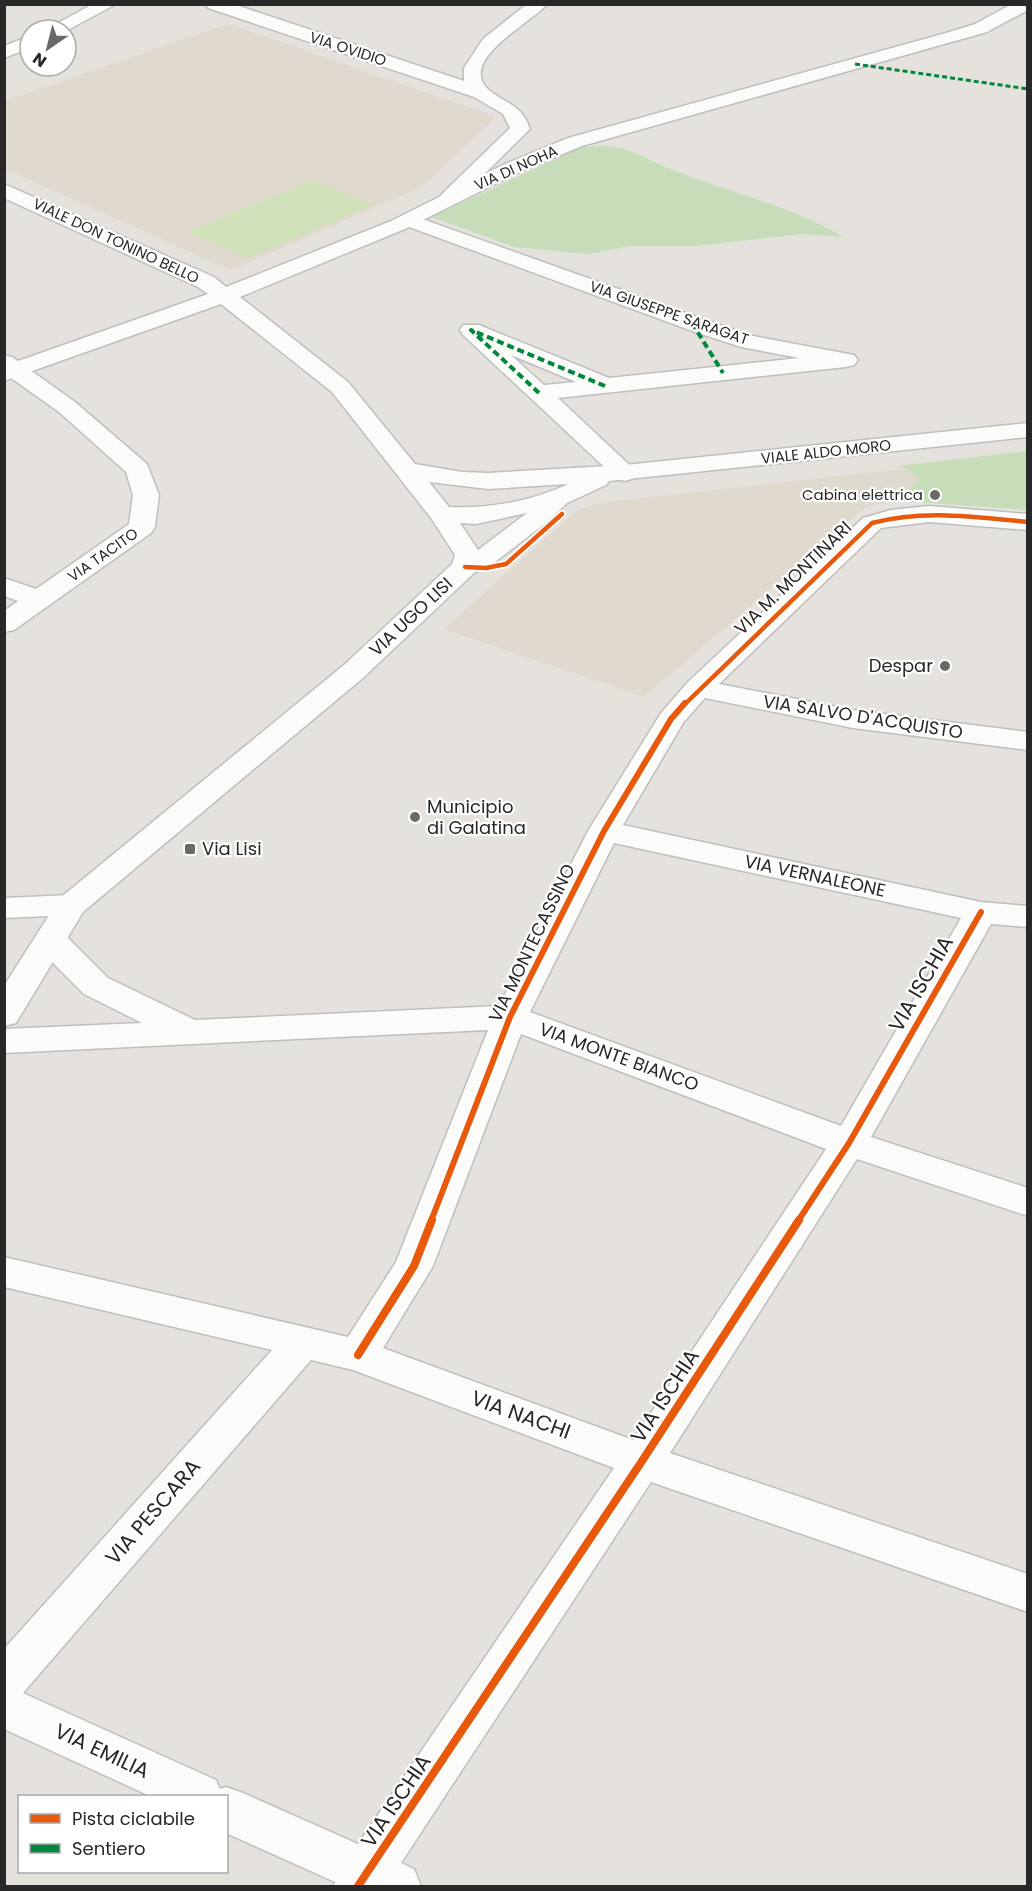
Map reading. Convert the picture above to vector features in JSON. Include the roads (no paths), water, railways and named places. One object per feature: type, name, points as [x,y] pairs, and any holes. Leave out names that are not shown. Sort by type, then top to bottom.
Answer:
[{"type":"street","points":[[78,18],[108,4]]},
{"type":"street","name":"VIA OVIDIO","points":[[214,4],[481,93],[511,109],[518,119],[520,129],[449,198]]},
{"type":"street","points":[[481,93],[473,78],[475,59],[483,48],[539,4]]},
{"type":"street","name":"VIA DI NOHA","points":[[9,368],[226,295],[408,220],[512,168],[575,142],[952,37],[981,28],[1026,4]]},
{"type":"street","points":[[4,53],[18,47]]},
{"type":"street","name":"VIALE DON TONINO BELLO","points":[[4,190],[206,282],[226,295]]},
{"type":"street","name":"VIA GIUSEPPE SARAGAT","points":[[408,220],[749,342],[846,360],[539,393]]},
{"type":"street","name":"VIA UGO LISI","points":[[4,1015],[71,905],[354,671],[465,567],[468,555],[466,550],[441,514],[340,387],[226,295]]},
{"type":"street","points":[[692,323],[723,373]]},
{"type":"street","points":[[606,386],[471,330],[625,474]]},
{"type":"street","name":"VIA TACITO","points":[[4,624],[142,527],[146,495],[138,470],[67,407],[9,368]]},
{"type":"street","name":"VIALE ALDO MORO","points":[[404,470],[462,480],[512,481],[559,487],[625,474],[1028,430]]},
{"type":"street","name":"VIALE ALDO MORO","points":[[441,514],[476,516],[526,508],[559,487]]},
{"type":"street","name":"VIALE ALDO MORO","points":[[465,567],[482,559],[538,517],[559,487]]},
{"type":"street","name":"VIA M. MONTINARI","points":[[698,688],[872,523],[894,515],[919,513],[1028,522]]},
{"type":"street","points":[[4,586],[39,600]]},
{"type":"street","name":"VIA SALVO D'ACQUISTO","points":[[698,688],[853,719],[1019,740]]},
{"type":"street","name":"VIA MONTECASSINO","points":[[358,1355],[414,1266],[510,1017],[604,831],[671,719],[698,688]]},
{"type":"street","points":[[1019,740],[1028,715]]},
{"type":"street","name":"VIA VERNALEONE","points":[[604,831],[981,912],[1028,917]]},
{"type":"street","points":[[4,908],[71,905]]},
{"type":"street","name":"VIA ISCHIA","points":[[374,1882],[642,1461],[849,1143],[981,912]]},
{"type":"street","name":"VIA MONTE BIANCO","points":[[50,940],[96,986],[192,1033]]},
{"type":"street","name":"VIA MONTE BIANCO","points":[[4,1041],[510,1017],[849,1143],[1028,1202]]},
{"type":"street","name":"VIA NACHI","points":[[4,1272],[358,1355],[642,1461],[1028,1593]]},
{"type":"street","name":"VIA PESCARA","points":[[4,1682],[302,1343]]},
{"type":"street","name":"VIA EMILIA","points":[[4,1706],[195,1795]]},
{"type":"street","points":[[228,1810],[374,1882]]},
{"type":"place","name":"Cabina elettrica","points":[[935,495]]},
{"type":"place","name":"Despar","points":[[945,666]]},
{"type":"place","name":"Municipio di Galatina","points":[[415,817]]},
{"type":"place","name":"Via Lisi","points":[[190,849]]}]
